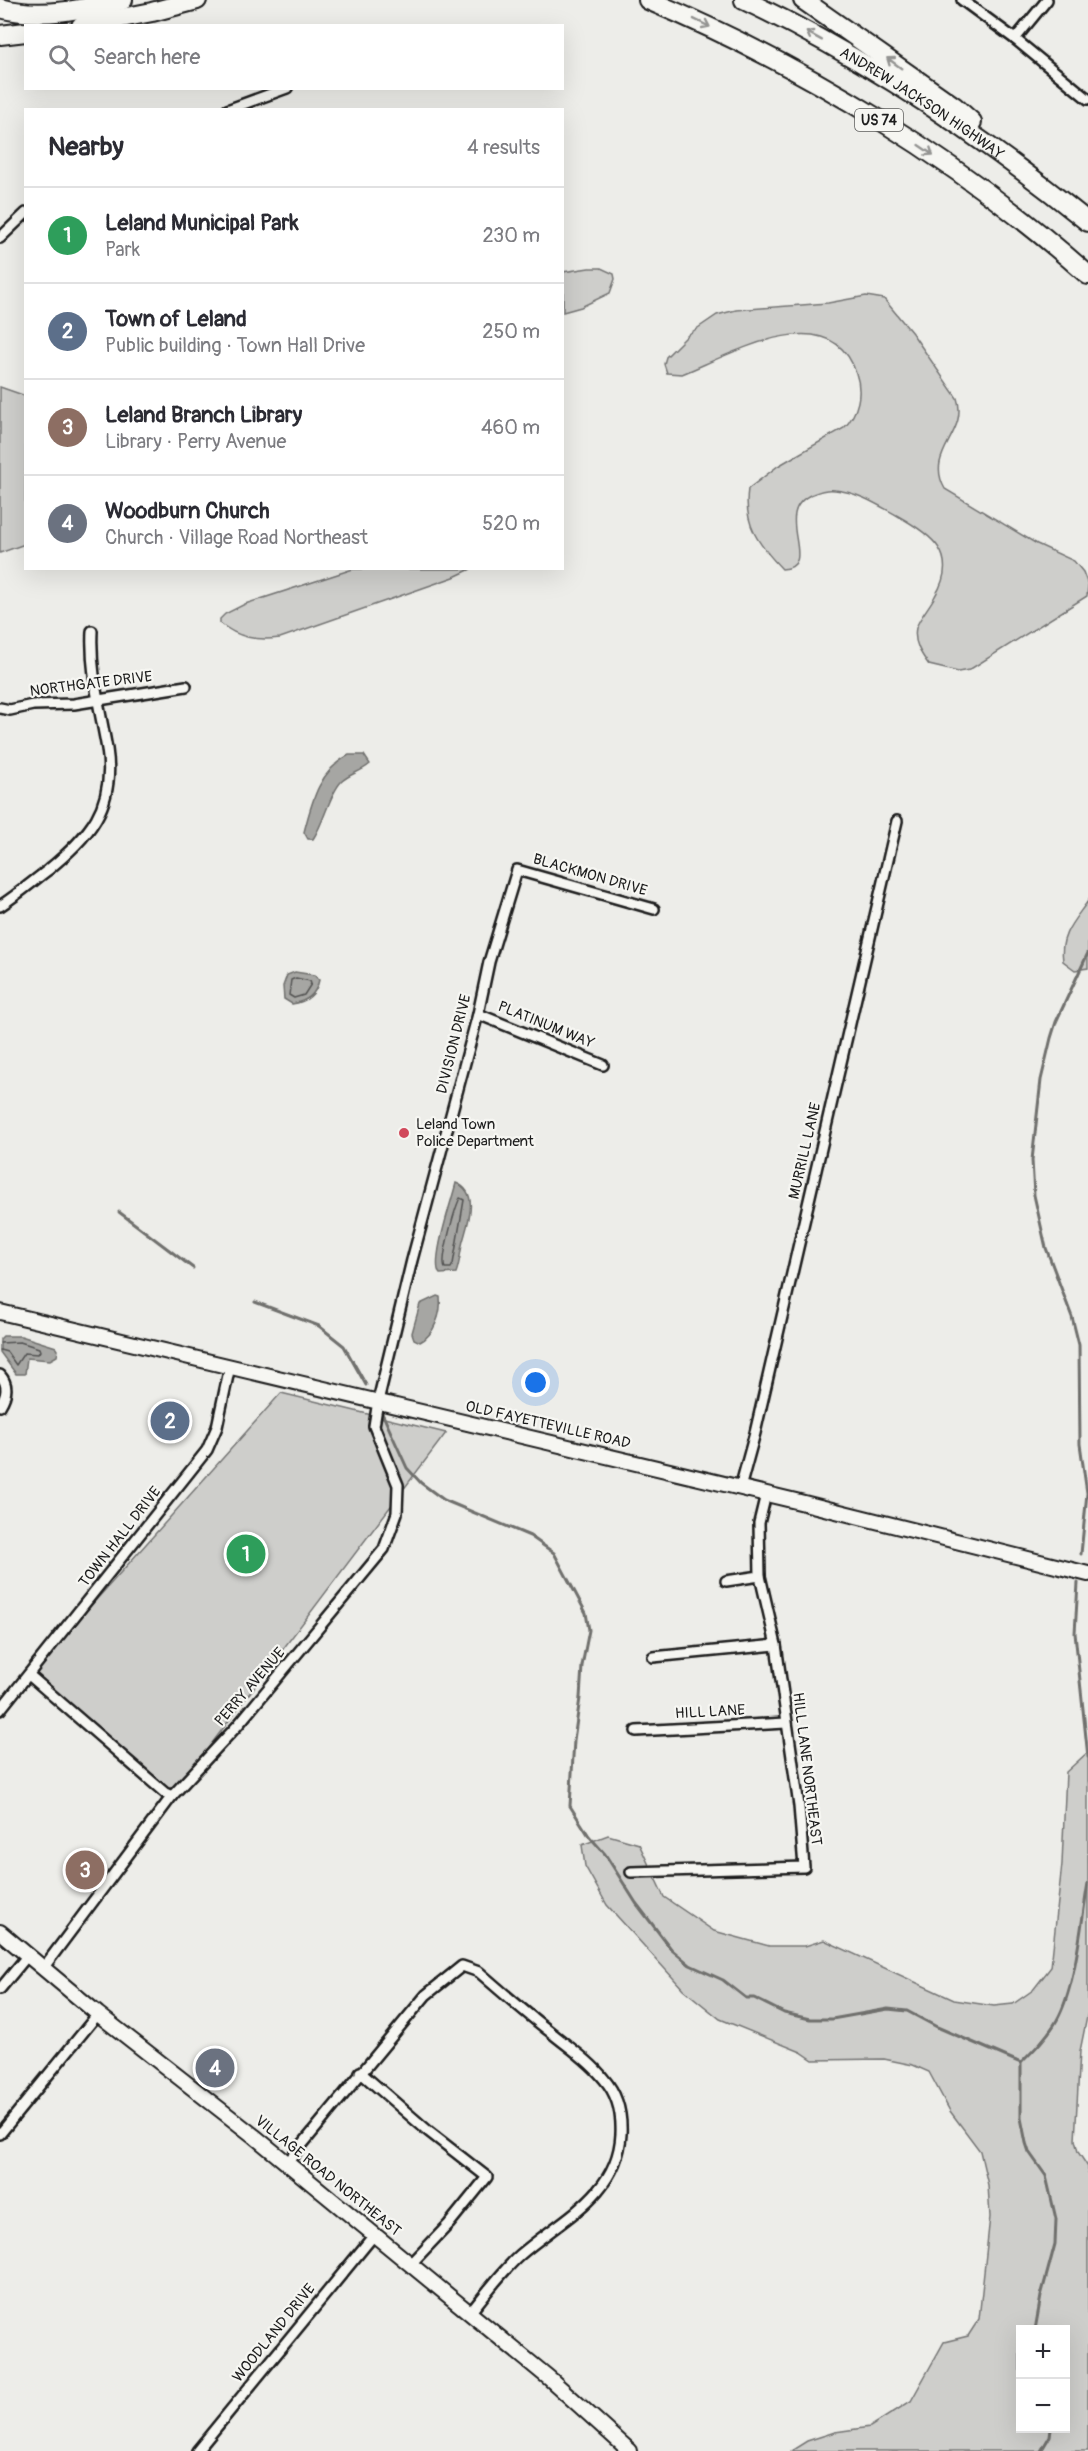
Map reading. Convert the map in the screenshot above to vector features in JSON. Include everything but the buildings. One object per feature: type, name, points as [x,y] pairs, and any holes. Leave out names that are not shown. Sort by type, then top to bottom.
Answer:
[{"type":"highway","points":[[0,8],[26,13],[42,13],[123,0]]},
{"type":"highway","points":[[91,24],[197,0]]},
{"type":"highway","name":"US 74","points":[[648,0],[766,54],[880,121],[992,198],[1088,275]]},
{"type":"highway","name":"ANDREW JACKSON HIGHWAY","points":[[744,0],[808,32],[902,87],[1036,180],[1088,222]]},
{"type":"highway","points":[[803,0],[954,106],[1036,180]]},
{"type":"highway","points":[[0,35],[24,32]]},
{"type":"street","points":[[962,0],[1015,39],[1088,99]]},
{"type":"street","points":[[1015,39],[1047,0]]},
{"type":"street","points":[[239,108],[259,105],[284,90]]},
{"type":"street","points":[[0,238],[24,215]]},
{"type":"street","points":[[0,906],[75,847],[97,820],[105,800],[108,765],[96,701],[93,631]]},
{"type":"street","name":"NORTHGATE DRIVE","points":[[0,708],[10,710],[33,705],[96,701],[186,686]]},
{"type":"street","name":"MURRILL LANE","points":[[740,1488],[755,1433],[897,821]]},
{"type":"street","name":"BLACKMON DRIVE","points":[[517,870],[654,909]]},
{"type":"street","name":"DIVISION DRIVE","points":[[378,1401],[489,962],[517,870]]},
{"type":"street","name":"PLATINUM WAY","points":[[477,1014],[603,1065]]},
{"type":"street","name":"OLD FAYETTEVILLE ROAD","points":[[0,1312],[766,1494],[1088,1574]]},
{"type":"street","name":"TOWN HALL DRIVE","points":[[0,1710],[207,1450],[217,1426],[230,1366]]},
{"type":"street","points":[[0,1375],[6,1389],[5,1398],[0,1407]]},
{"type":"street","name":"PERRY AVENUE","points":[[44,1967],[172,1796],[238,1725],[384,1549],[397,1513],[398,1485],[374,1426],[378,1401]]},
{"type":"street","points":[[726,1581],[760,1576],[759,1523],[766,1494]]},
{"type":"street","name":"HILL LANE NORTHEAST","points":[[631,1872],[804,1867],[799,1806],[776,1645],[760,1576]]},
{"type":"street","points":[[653,1657],[776,1645]]},
{"type":"street","points":[[29,1675],[165,1793],[172,1796]]},
{"type":"street","name":"HILL LANE","points":[[636,1731],[786,1723]]},
{"type":"street","name":"VILLAGE ROAD NORTHEAST","points":[[0,1932],[98,2014],[287,2163],[549,2378],[630,2451]]},
{"type":"street","points":[[0,1989],[28,1954]]},
{"type":"street","points":[[287,2163],[426,1995],[462,1966],[479,1972],[584,2059],[614,2091],[622,2115],[621,2150],[615,2166],[600,2189],[519,2256],[469,2314]]},
{"type":"street","points":[[0,2134],[98,2014]]},
{"type":"street","points":[[360,2072],[428,2131],[487,2177],[449,2224],[410,2265]]},
{"type":"street","name":"WOODLAND DRIVE","points":[[197,2451],[374,2235]]},
{"type":"shaded area","points":[[601,268],[614,274],[615,279],[610,293],[581,307],[564,312],[564,272]]},
{"type":"shaded area","points":[[866,296],[884,299],[912,333],[957,398],[959,411],[957,422],[940,464],[940,476],[945,489],[1037,544],[1074,561],[1083,572],[1088,585],[1087,596],[969,670],[958,672],[929,665],[918,648],[916,628],[942,582],[945,569],[939,548],[910,523],[852,493],[832,490],[818,492],[801,502],[795,513],[798,559],[793,566],[782,569],[760,543],[750,524],[748,489],[778,466],[844,428],[853,416],[859,395],[858,380],[843,350],[825,338],[803,334],[778,337],[752,345],[682,374],[667,373],[664,364],[666,357],[689,334],[717,315],[736,310],[828,303]]},
{"type":"shaded area","points":[[0,387],[24,395],[24,544],[0,553]]},
{"type":"shaded area","points":[[350,570],[469,570],[280,638],[248,637],[220,623],[220,619],[225,614],[245,604]]},
{"type":"shaded area","points":[[1088,901],[1088,968],[1075,970],[1063,961],[1063,943],[1073,922]]},
{"type":"shaded area","points":[[281,1393],[446,1433],[172,1796],[29,1675]]},
{"type":"shaded area","points":[[1088,1752],[1088,2012],[1080,2051],[1075,2140],[1078,2152],[1088,2167],[1088,2451],[791,2451],[807,2441],[835,2432],[870,2427],[911,2401],[944,2342],[968,2336],[979,2319],[990,2217],[988,2185],[980,2151],[950,2111],[929,2072],[913,2065],[884,2059],[813,2060],[801,2052],[720,2019],[683,1989],[607,1905],[585,1866],[582,1845],[608,1835],[639,1844],[664,1897],[714,1931],[769,1946],[805,1946],[824,1940],[954,2000],[994,2006],[1013,2004],[1033,1990],[1051,1967],[1062,1864],[1066,1772]]},
{"type":"water","points":[[349,755],[364,755],[370,764],[341,782],[333,794],[313,839],[308,839],[304,832],[318,788],[330,769]]},
{"type":"water","points":[[295,972],[314,975],[319,980],[310,997],[292,1004],[284,999],[283,986],[287,975]]},
{"type":"water","points":[[456,1183],[468,1193],[469,1217],[456,1273],[440,1274],[438,1258],[440,1245]]},
{"type":"water","points":[[437,1296],[440,1297],[440,1303],[436,1323],[425,1339],[420,1342],[414,1339],[412,1333],[420,1304]]},
{"type":"water","points":[[3,1336],[21,1336],[56,1347],[57,1356],[50,1360],[27,1358],[25,1374],[16,1374],[0,1352],[0,1339]]},
{"type":"waterway","points":[[1081,1554],[1087,1493],[1080,1444],[1079,1345],[1072,1317],[1046,1248],[1034,1195],[1032,1160],[1041,1080],[1051,1038],[1056,1022],[1088,953]]},
{"type":"waterway","points":[[119,1212],[193,1268]]},
{"type":"waterway","points":[[255,1302],[319,1326],[344,1346],[366,1385]]},
{"type":"waterway","points":[[382,1413],[407,1468],[421,1483],[444,1500],[530,1536],[554,1553],[586,1613],[589,1630],[582,1666],[574,1740],[570,1806],[589,1836],[605,1854],[636,1903],[672,1950],[690,1965],[723,1980],[746,1998],[754,1998],[784,2013],[810,2019],[832,2019],[888,2009],[907,2011],[937,2027],[1021,2063]]},
{"type":"waterway","points":[[1078,1583],[1075,1633],[1088,1757]]},
{"type":"waterway","points":[[1036,2325],[1055,2244],[1056,2219],[1046,2176],[1029,2152],[1026,2143],[1021,2118],[1021,2063],[1036,2048],[1057,2020],[1069,1990],[1088,1883]]},
{"type":"waterway","points":[[1041,2451],[1050,2433]]},
{"type":"place","name":"Leland Town Police Department","points":[[404,1133]]},
{"type":"place","name":"Town of Leland","points":[[170,1421]]},
{"type":"place","name":"Leland Municipal Park","points":[[246,1554]]},
{"type":"place","name":"Leland Branch Library","points":[[85,1870]]},
{"type":"place","name":"Woodburn Church","points":[[215,2068]]}]
